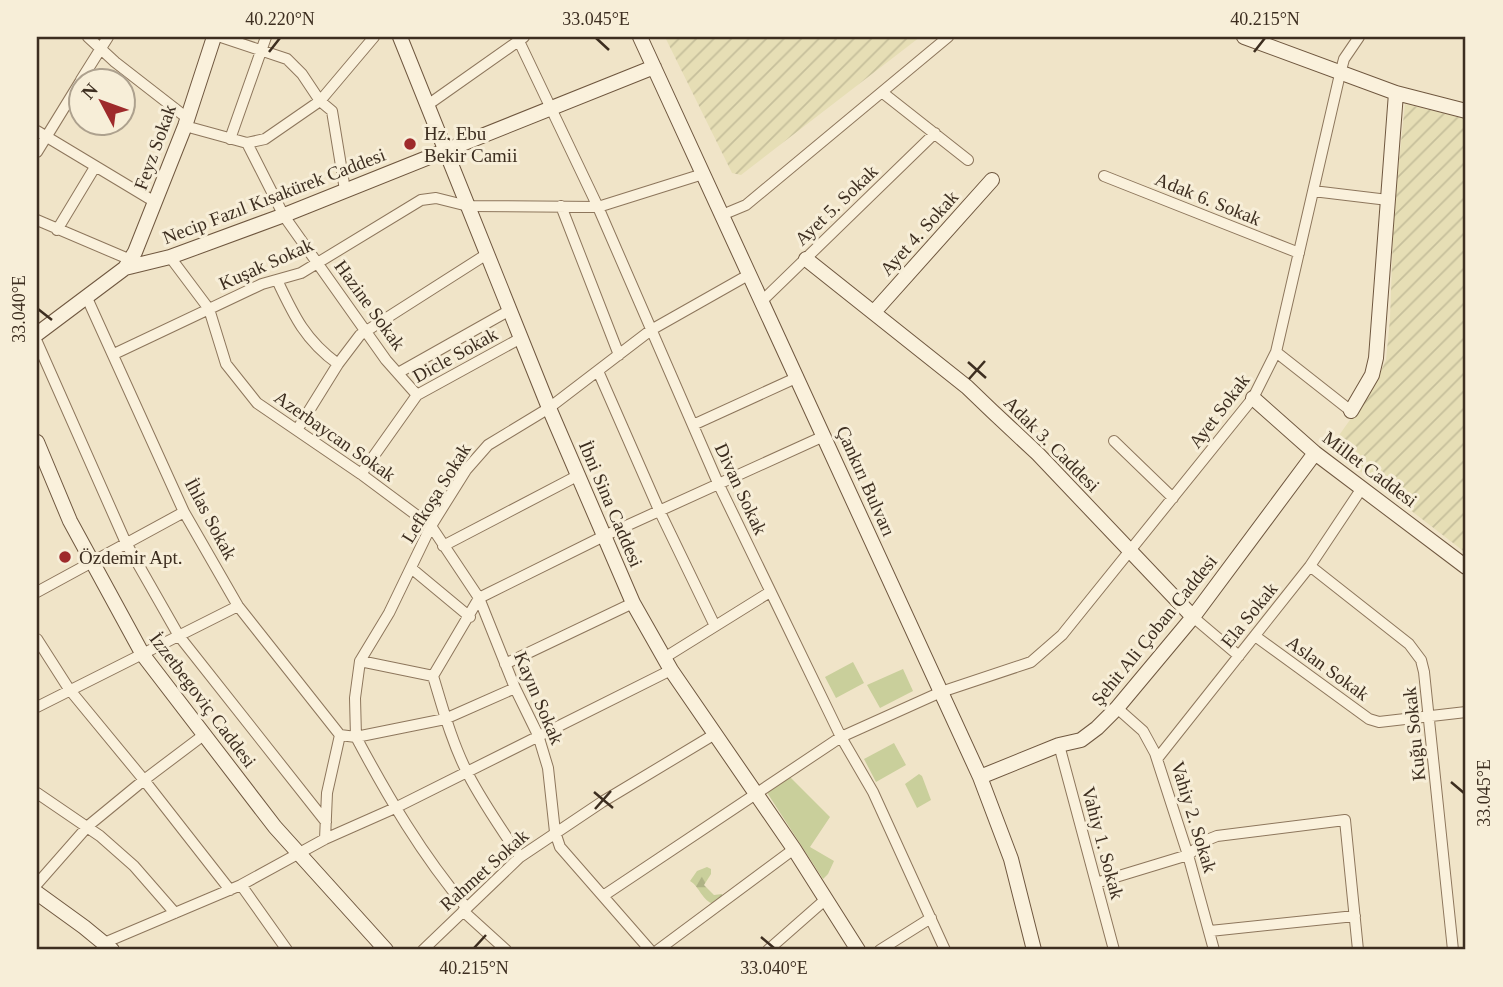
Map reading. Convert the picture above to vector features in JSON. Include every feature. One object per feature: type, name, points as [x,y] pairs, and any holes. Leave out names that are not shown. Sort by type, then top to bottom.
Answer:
[{"type":"street","points":[[88,37],[186,122],[247,144],[265,139],[320,101],[374,37]]},
{"type":"street","points":[[90,66],[108,37]]},
{"type":"street","name":"Feyz Sokak","points":[[128,264],[186,122],[214,37]]},
{"type":"street","points":[[221,37],[287,59],[302,74],[320,101],[332,111],[345,190]]},
{"type":"street","points":[[230,139],[266,37]]},
{"type":"street","name":"İbni Sina Caddesi","points":[[400,37],[429,103],[549,408],[633,603],[668,664],[757,793],[858,950]]},
{"type":"street","name":"Çankırı Bulvarı","points":[[640,37],[980,778],[1011,859],[1034,950]]},
{"type":"street","points":[[722,215],[746,205],[948,37]]},
{"type":"street","points":[[1244,37],[1396,93],[1466,111]]},
{"type":"street","name":"Ayet Sokak","points":[[603,896],[841,737],[941,692],[1015,669],[1041,656],[1062,635],[1253,398],[1276,352],[1340,74],[1344,59],[1359,37]]},
{"type":"street","points":[[429,103],[520,38]]},
{"type":"street","name":"Divan Sokak","points":[[520,38],[551,110],[598,206],[718,483],[841,737],[873,792],[945,950]]},
{"type":"street","name":"Necip Fazıl Kısakürek Caddesi","points":[[37,334],[128,264],[170,257],[284,216],[654,66]]},
{"type":"street","points":[[883,93],[968,160]]},
{"type":"street","points":[[1276,352],[1351,411],[1371,375],[1376,358],[1396,93]]},
{"type":"street","points":[[37,152],[41,134],[66,101]]},
{"type":"street","name":"Ayet 5. Sokak","points":[[762,301],[934,133]]},
{"type":"street","points":[[41,134],[155,202]]},
{"type":"street","name":"Hazine Sokak","points":[[247,144],[284,216],[386,359],[417,395]]},
{"type":"street","points":[[57,230],[95,167]]},
{"type":"street","name":"Kuşak Sokak","points":[[114,354],[262,284],[301,272],[421,200],[436,198],[468,206],[598,206],[702,174]]},
{"type":"street","name":"Adak 6. Sokak","points":[[1104,176],[1299,253]]},
{"type":"street","name":"Ayet 4. Sokak","points":[[874,312],[992,180]]},
{"type":"street","points":[[1313,191],[1388,200]]},
{"type":"street","points":[[561,206],[619,355]]},
{"type":"street","points":[[37,220],[128,264]]},
{"type":"street","points":[[297,430],[338,364],[367,330],[487,254]]},
{"type":"street","name":"Azerbaycan Sokak","points":[[170,257],[209,309],[226,364],[257,403],[431,526]]},
{"type":"street","name":"Adak 3. Caddesi","points":[[806,258],[967,387],[1022,439],[1193,617]]},
{"type":"street","name":"Lefkoşa Sokak","points":[[356,737],[355,698],[360,662],[388,613],[431,526],[467,470],[488,445],[549,408],[652,330],[750,274]]},
{"type":"street","points":[[276,280],[306,335],[338,364]]},
{"type":"street","name":"İhlas Sokak","points":[[87,298],[184,512],[238,606],[340,735]]},
{"type":"street","points":[[398,373],[510,310]]},
{"type":"street","name":"Dicle Sokak","points":[[361,474],[417,395],[521,338]]},
{"type":"street","points":[[37,342],[127,543],[179,636],[326,822]]},
{"type":"street","points":[[598,371],[659,510],[715,626]]},
{"type":"street","points":[[693,425],[797,377]]},
{"type":"street","name":"Millet Caddesi","points":[[1253,398],[1315,453],[1466,568]]},
{"type":"street","points":[[520,857],[466,772],[445,719],[433,676],[479,598],[659,510],[824,436]]},
{"type":"street","points":[[1114,441],[1173,498]]},
{"type":"street","name":"İzzetbegoviç Caddesi","points":[[37,442],[65,509],[143,655],[275,827],[387,950]]},
{"type":"street","name":"Şehit Ali Çoban Caddesi","points":[[980,778],[1059,746],[1081,740],[1097,728],[1193,617],[1315,453]]},
{"type":"street","points":[[443,546],[577,476]]},
{"type":"street","name":"Ela Sokak","points":[[1157,759],[1310,566],[1362,488]]},
{"type":"street","points":[[37,592],[184,512]]},
{"type":"street","name":"Kayın Sokak","points":[[431,526],[479,598],[515,688],[538,735],[548,768],[555,832],[560,847],[650,950]]},
{"type":"street","name":"Kuğu Sokak","points":[[1310,566],[1417,652],[1424,672],[1430,717],[1453,950]]},
{"type":"street","points":[[411,568],[470,617]]},
{"type":"street","points":[[37,892],[108,947],[241,885],[325,839],[395,808],[538,735],[668,664],[715,626],[770,592]]},
{"type":"street","points":[[505,664],[633,603]]},
{"type":"street","points":[[37,707],[238,606]]},
{"type":"street","points":[[1193,617],[1238,656]]},
{"type":"street","name":"Aslan Sokak","points":[[1255,636],[1369,719],[1379,722],[1466,712]]},
{"type":"street","points":[[37,639],[69,690],[144,779],[230,890]]},
{"type":"street","points":[[360,662],[433,676]]},
{"type":"street","points":[[325,839],[327,793],[340,735],[356,737],[445,719],[515,688]]},
{"type":"street","name":"Vahiy 2. Sokak","points":[[1117,708],[1143,731],[1157,759],[1188,855],[1214,950]]},
{"type":"street","points":[[37,884],[88,826],[144,779],[205,734]]},
{"type":"street","name":"Rahmet Sokak","points":[[424,950],[520,857],[555,832],[715,734]]},
{"type":"street","points":[[356,737],[395,808],[443,880],[465,909],[506,950]]},
{"type":"street","name":"Vahiy 1. Sokak","points":[[1059,746],[1114,950]]},
{"type":"street","points":[[37,793],[88,826],[134,866],[176,913]]},
{"type":"street","points":[[1096,883],[1188,855],[1217,836],[1345,820],[1358,950]]},
{"type":"street","points":[[658,950],[794,849]]},
{"type":"street","points":[[241,885],[279,948]]},
{"type":"street","points":[[768,950],[826,900]]},
{"type":"street","points":[[1210,931],[1354,916]]},
{"type":"street","points":[[880,950],[930,918]]},
{"type":"shaded area","points":[[665,37],[920,37],[741,175],[732,173]]},
{"type":"shaded area","points":[[1405,104],[1466,119],[1466,553],[1330,448],[1374,386],[1386,360],[1394,210]]},
{"type":"green space","points":[[853,662],[864,683],[836,698],[825,677]]},
{"type":"green space","points":[[903,669],[913,691],[880,708],[867,685]]},
{"type":"green space","points":[[894,743],[906,765],[876,782],[864,759]]},
{"type":"green space","points":[[919,774],[931,800],[917,808],[905,784]]},
{"type":"green space","points":[[789,776],[830,817],[810,847],[834,861],[823,879],[766,791]]},
{"type":"green space","points":[[707,867],[711,869],[711,874],[704,885],[714,895],[722,894],[722,898],[714,904],[690,881],[697,871]]},
{"type":"place","name":"Hz. Ebu Bekir Camii","points":[[410,144]]},
{"type":"place","name":"Özdemir Apt.","points":[[65,557]]}]
